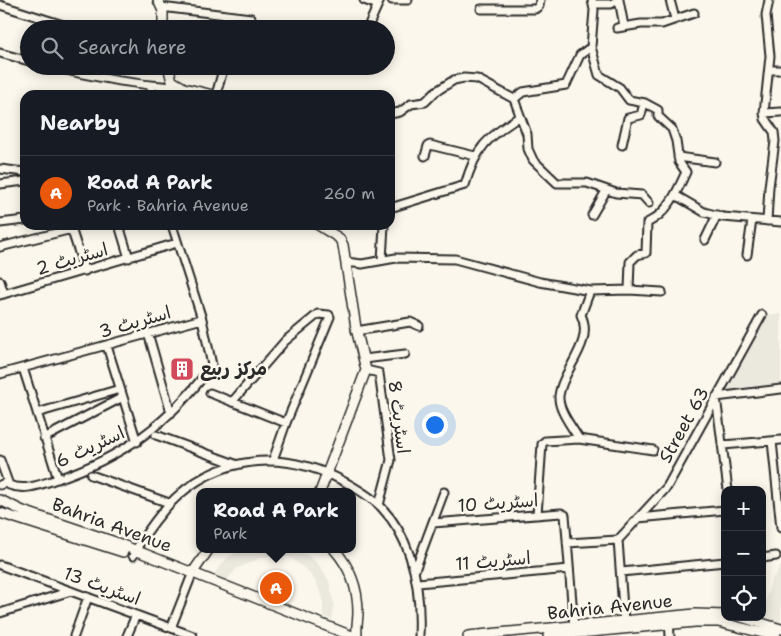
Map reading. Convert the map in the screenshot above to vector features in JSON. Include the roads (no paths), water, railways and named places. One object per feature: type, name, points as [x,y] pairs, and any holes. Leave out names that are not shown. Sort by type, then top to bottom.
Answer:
[{"type":"street","points":[[364,0],[379,2],[371,20]]},
{"type":"street","points":[[392,0],[408,0]]},
{"type":"street","points":[[481,9],[535,9],[539,6],[540,0]]},
{"type":"street","points":[[629,290],[630,262],[637,255],[646,253],[647,223],[657,219],[676,195],[686,172],[678,158],[672,129],[658,116],[658,110],[644,103],[629,100],[620,88],[599,75],[591,47],[593,2],[611,4],[619,0],[620,27],[662,24],[694,13]]},
{"type":"street","points":[[670,0],[676,19]]},
{"type":"street","points":[[765,2],[770,56],[764,113],[765,119],[774,132],[775,142],[767,221]]},
{"type":"street","points":[[159,3],[252,18]]},
{"type":"street","points":[[159,3],[163,11],[163,20]]},
{"type":"street","points":[[0,5],[48,20]]},
{"type":"street","points":[[514,98],[524,92],[566,85],[580,55],[591,47]]},
{"type":"street","points":[[0,53],[20,59]]},
{"type":"street","points":[[768,70],[781,70]]},
{"type":"street","points":[[84,75],[152,86],[193,90]]},
{"type":"street","points":[[170,75],[172,82],[184,88]]},
{"type":"street","points":[[216,90],[221,75]]},
{"type":"street","points":[[395,113],[400,112],[411,104],[426,102],[435,92],[454,80],[464,78],[477,79],[514,98],[527,134],[528,149],[533,160],[550,178],[563,184],[578,181],[587,182],[606,191],[642,195],[650,203]]},
{"type":"street","points":[[622,145],[628,118],[641,115],[644,103]]},
{"type":"street","points":[[764,113],[781,112]]},
{"type":"street","points":[[395,206],[465,185],[475,156],[493,134],[520,117]]},
{"type":"street","points":[[425,156],[430,145],[475,156]]},
{"type":"street","points":[[678,158],[715,162]]},
{"type":"street","points":[[0,169],[20,171]]},
{"type":"street","points":[[0,184],[20,182]]},
{"type":"street","points":[[592,215],[606,191]]},
{"type":"street","points":[[676,195],[704,212],[752,220],[781,222]]},
{"type":"street","points":[[705,240],[717,215]]},
{"type":"street","points":[[747,255],[752,220]]},
{"type":"street","points":[[0,223],[20,221]]},
{"type":"street","points":[[0,247],[60,230]]},
{"type":"street","points":[[72,230],[85,271]]},
{"type":"street","points":[[121,230],[129,258]]},
{"type":"street","points":[[173,230],[176,244],[202,319]]},
{"type":"street","points":[[321,488],[366,370],[356,330],[343,246],[339,238],[326,230]]},
{"type":"street","points":[[382,260],[384,230]]},
{"type":"street","name":"اسٹریٹ 2","points":[[2,295],[176,244]]},
{"type":"street","points":[[346,262],[362,264],[382,260],[455,259],[540,282],[590,291],[629,290],[662,292]]},
{"type":"street","points":[[0,281],[2,295]]},
{"type":"street","points":[[579,438],[561,407],[559,395],[583,339],[586,323],[581,315],[590,291]]},
{"type":"street","points":[[232,402],[285,341],[318,314],[325,313],[330,317],[286,423],[273,460]]},
{"type":"street","name":"Street 63","points":[[618,540],[667,487],[762,315]]},
{"type":"street","name":"اسٹریٹ 3","points":[[0,374],[202,319]]},
{"type":"street","name":"اسٹریٹ 6","points":[[7,482],[9,485],[17,488],[36,486],[100,463],[137,442],[171,413],[212,365],[202,319]]},
{"type":"street","points":[[356,330],[410,322],[419,326]]},
{"type":"street","points":[[148,333],[171,413]]},
{"type":"street","points":[[107,346],[137,442]]},
{"type":"street","points":[[364,358],[405,354]]},
{"type":"street","points":[[23,368],[58,479]]},
{"type":"street","name":"اسٹریٹ 8","points":[[366,370],[378,373],[391,460],[379,505]]},
{"type":"street","points":[[37,413],[120,389]]},
{"type":"street","points":[[728,486],[716,397],[781,389]]},
{"type":"street","points":[[210,393],[286,423]]},
{"type":"street","points":[[44,438],[123,397]]},
{"type":"street","points":[[156,435],[235,464]]},
{"type":"street","points":[[537,515],[542,444],[579,438],[653,450]]},
{"type":"street","points":[[723,445],[781,440]]},
{"type":"street","points":[[772,441],[781,528]]},
{"type":"street","points":[[0,460],[7,482],[0,486]]},
{"type":"street","points":[[134,553],[169,502],[204,476],[235,464],[273,460],[304,465],[327,473],[355,488]]},
{"type":"street","points":[[91,475],[169,502]]},
{"type":"street","points":[[356,488],[379,505],[401,534],[418,583],[419,636]]},
{"type":"street","points":[[415,570],[444,492]]},
{"type":"street","name":"Bahria Avenue","points":[[0,500],[23,511],[353,634]]},
{"type":"street","points":[[638,518],[721,510]]},
{"type":"street","name":"Bahria Avenue","points":[[0,512],[134,553]]},
{"type":"street","name":"اسٹریٹ 10","points":[[433,523],[537,515],[565,515],[567,543]]},
{"type":"street","points":[[574,627],[567,543],[618,540],[624,622]]},
{"type":"street","points":[[172,628],[192,575],[206,553]]},
{"type":"street","points":[[337,553],[350,572],[355,586],[358,602],[353,634]]},
{"type":"street","points":[[766,557],[776,556]]},
{"type":"street","points":[[621,572],[721,562]]},
{"type":"street","name":"اسٹریٹ 13","points":[[0,565],[193,636]]},
{"type":"street","name":"اسٹریٹ 11","points":[[418,583],[569,569]]},
{"type":"street","name":"Bahria Avenue","points":[[192,575],[337,636]]},
{"type":"street","points":[[0,613],[72,591]]},
{"type":"street","points":[[74,636],[88,598]]},
{"type":"street","name":"Bahria Avenue","points":[[548,636],[669,621],[695,614],[721,615]]},
{"type":"street","points":[[127,636],[136,615]]},
{"type":"street","points":[[669,621],[670,636]]},
{"type":"street","name":"Bahria Avenue","points":[[468,636],[624,622],[669,621],[718,622],[776,636]]},
{"type":"street","points":[[754,621],[781,629]]},
{"type":"place","name":"مرکز ربیع","points":[[182,369]]},
{"type":"place","name":"Road A Park","points":[[276,588]]}]
